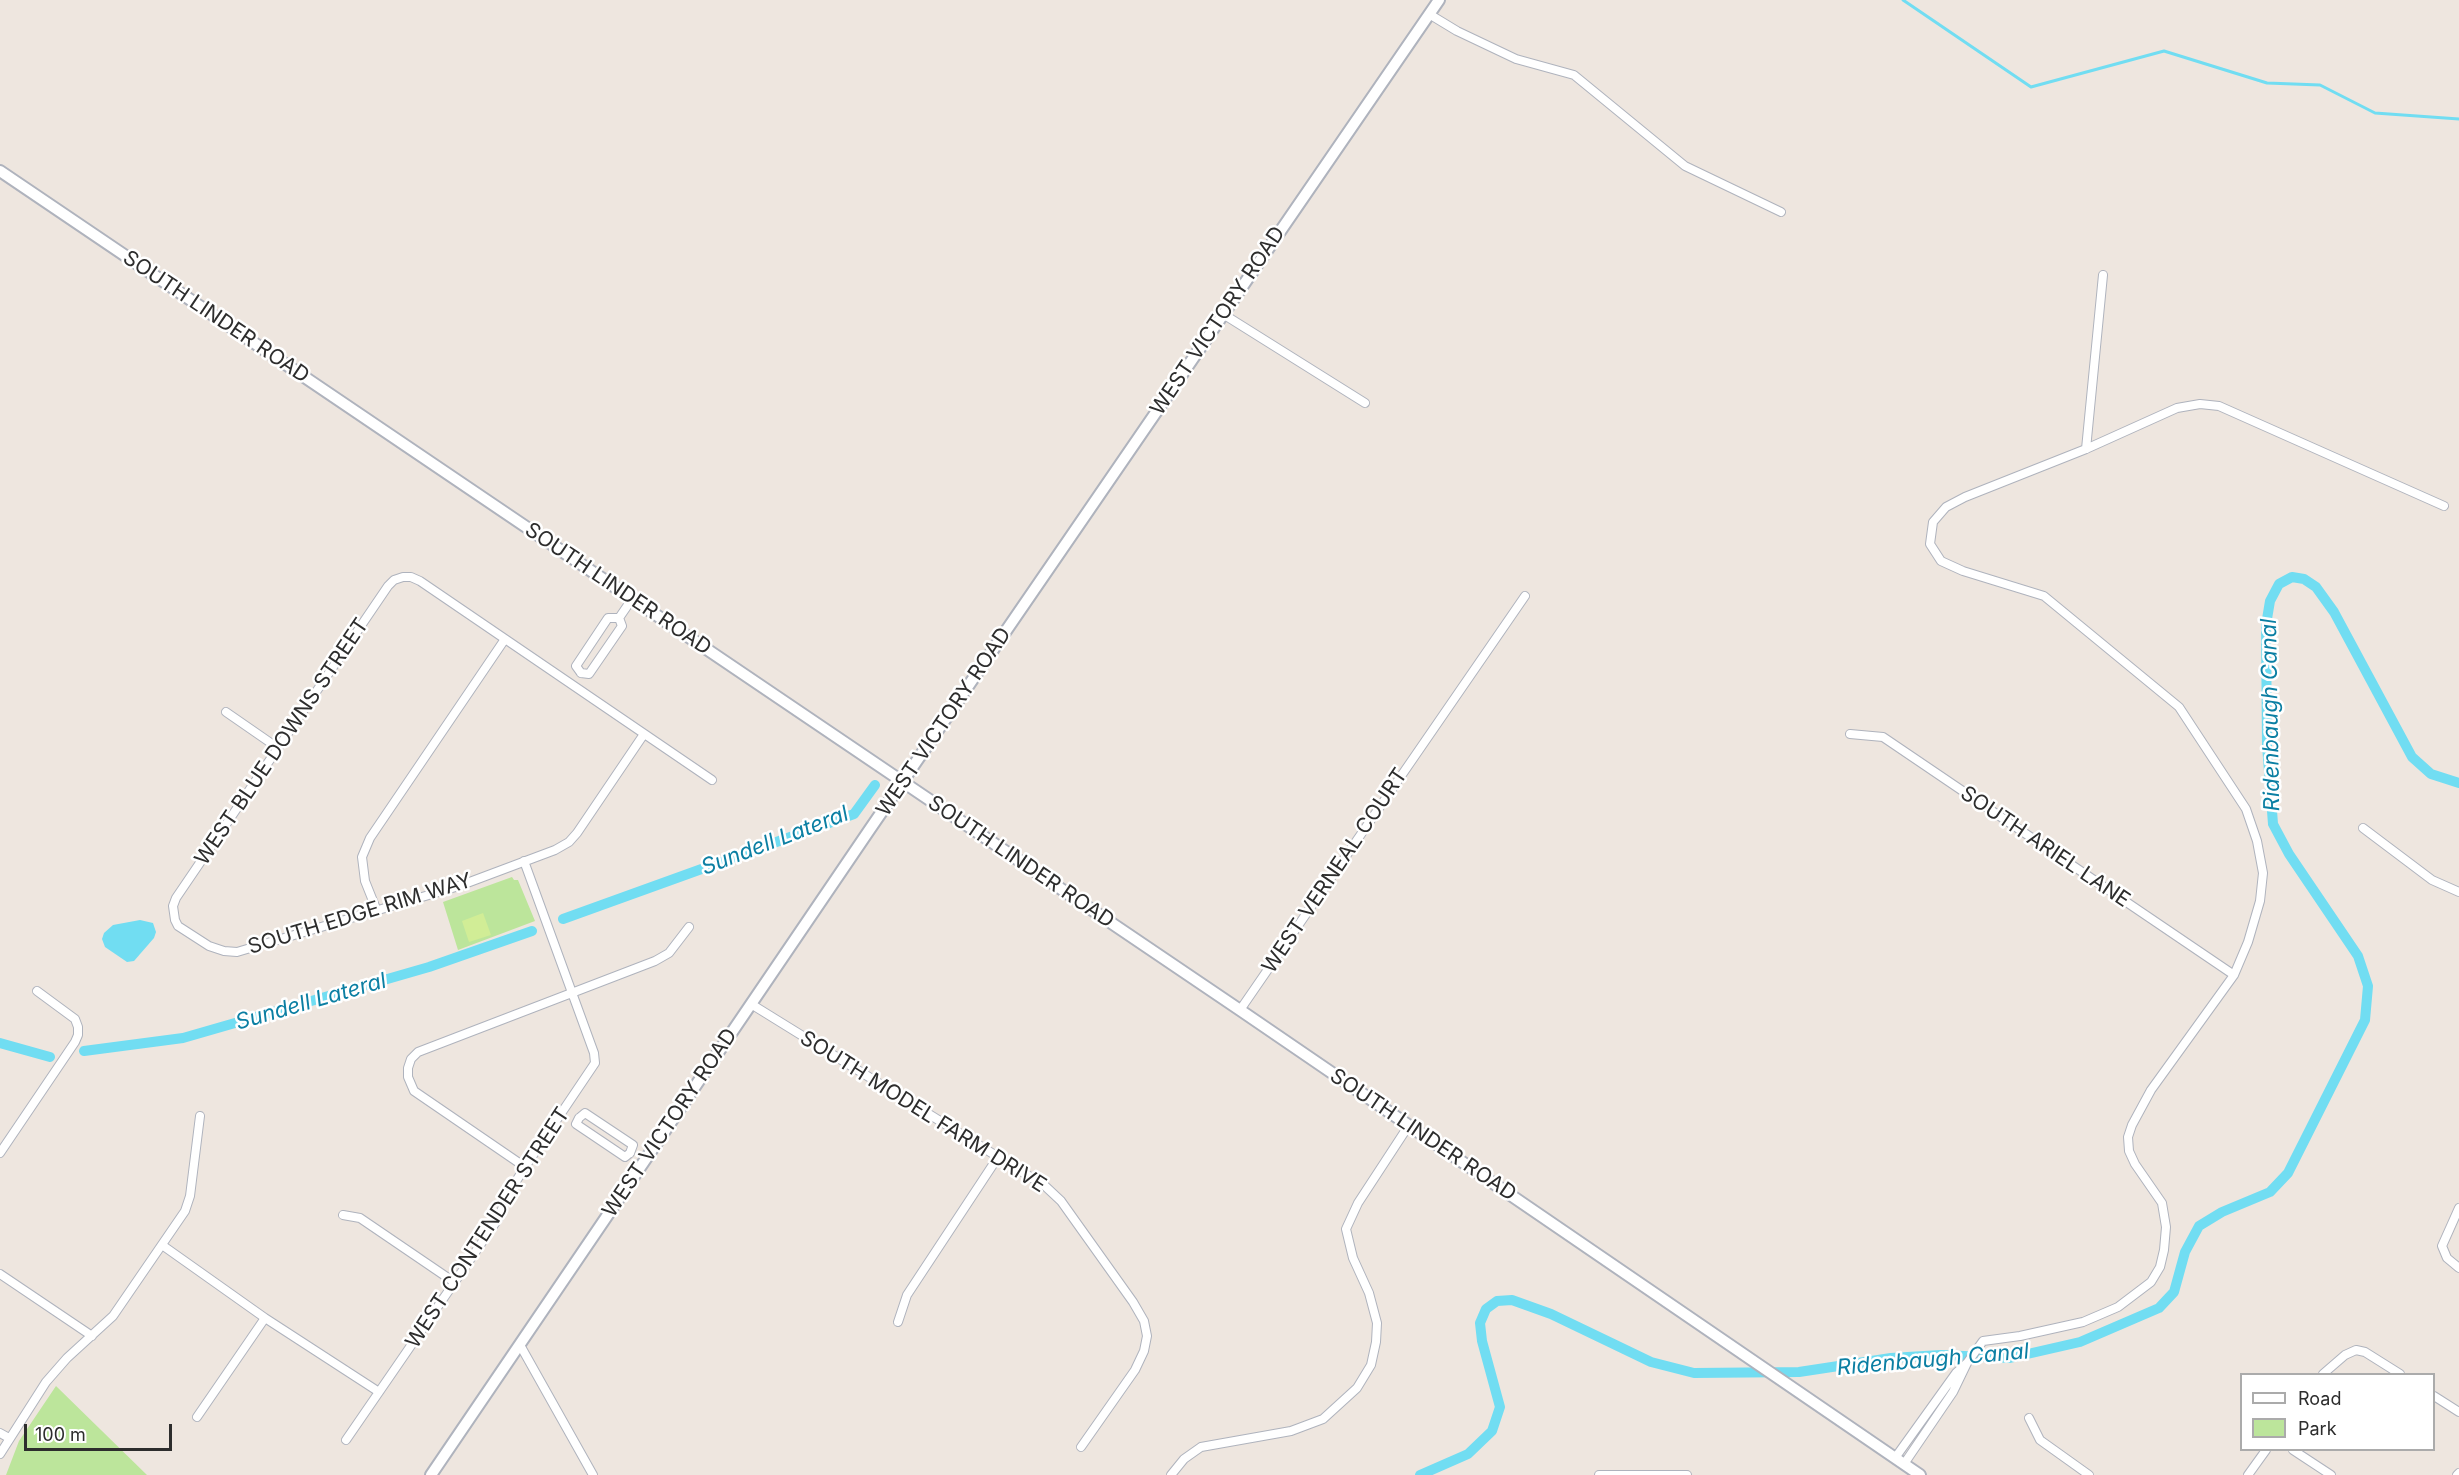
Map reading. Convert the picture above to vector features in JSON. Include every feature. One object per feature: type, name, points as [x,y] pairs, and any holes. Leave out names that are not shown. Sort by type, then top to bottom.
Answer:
[{"type":"street","name":"WEST VICTORY ROAD","points":[[431,1475],[1438,0]]},
{"type":"street","points":[[1429,14],[1457,31],[1516,59],[1574,75],[1685,166],[1781,212]]},
{"type":"street","name":"SOUTH LINDER ROAD","points":[[0,171],[1240,1010],[1920,1475]]},
{"type":"street","points":[[2086,449],[2103,275]]},
{"type":"street","points":[[1223,314],[1365,403]]},
{"type":"street","points":[[1899,1461],[1956,1373],[1967,1363],[1974,1350],[1983,1341],[2020,1336],[2083,1322],[2118,1307],[2151,1282],[2160,1267],[2166,1227],[2162,1203],[2135,1164],[2129,1151],[2128,1137],[2151,1090],[2234,975],[2248,942],[2260,901],[2263,873],[2257,841],[2246,809],[2179,707],[2044,596],[1963,571],[1941,561],[1930,543],[1933,522],[1946,507],[2086,449],[2177,408],[2200,404],[2218,405],[2444,506]]},
{"type":"street","name":"WEST BLUE DOWNS STREET","points":[[173,914],[176,898],[394,580],[403,577],[420,581],[505,639]]},
{"type":"street","name":"WEST VERNEAL COURT","points":[[1240,1010],[1525,596]]},
{"type":"street","points":[[619,618],[632,599]]},
{"type":"street","points":[[608,618],[619,618],[622,626],[589,674],[581,673],[576,666],[608,618]]},
{"type":"street","points":[[376,911],[365,881],[362,857],[370,838],[505,639],[712,780]]},
{"type":"street","points":[[573,685],[581,673]]},
{"type":"street","points":[[226,712],[278,748]]},
{"type":"street","name":"SOUTH EDGE RIM WAY","points":[[173,914],[178,926],[209,946],[237,952],[459,886],[555,850],[569,842],[578,833],[644,734]]},
{"type":"street","name":"SOUTH ARIEL LANE","points":[[1850,734],[1883,737],[2234,975]]},
{"type":"street","points":[[2362,828],[2432,880],[2459,892]]},
{"type":"street","points":[[524,861],[573,993]]},
{"type":"street","points":[[525,1167],[414,1091],[408,1077],[408,1068],[418,1052],[655,961],[669,953],[689,927]]},
{"type":"street","points":[[0,1153],[75,1042],[78,1027],[69,1013],[37,991]]},
{"type":"street","name":"WEST CONTENDER STREET","points":[[346,1440],[498,1219],[508,1194],[595,1063],[594,1053],[573,993]]},
{"type":"street","name":"SOUTH MODEL FARM DRIVE","points":[[751,1004],[1044,1186],[1061,1202],[1133,1302],[1144,1321],[1147,1336],[1144,1351],[1135,1370],[1081,1447]]},
{"type":"street","points":[[565,1108],[579,1118]]},
{"type":"street","points":[[585,1113],[633,1145],[630,1153],[625,1157],[576,1124],[579,1118],[585,1113]]},
{"type":"street","points":[[0,1454],[56,1369],[113,1316],[188,1204],[200,1116]]},
{"type":"street","points":[[1171,1475],[1184,1459],[1201,1447],[1291,1431],[1323,1419],[1357,1388],[1371,1365],[1377,1323],[1369,1293],[1353,1258],[1347,1229],[1358,1203],[1409,1125]]},
{"type":"street","points":[[630,1153],[644,1162]]},
{"type":"street","points":[[898,1322],[907,1295],[998,1157]]},
{"type":"street","points":[[2459,1208],[2443,1242],[2447,1258],[2459,1268]]},
{"type":"street","points":[[343,1215],[360,1218],[454,1282]]},
{"type":"street","points":[[162,1245],[265,1318],[379,1392]]},
{"type":"street","points":[[0,1274],[92,1336]]},
{"type":"street","points":[[197,1417],[265,1318]]},
{"type":"street","points":[[519,1345],[593,1475]]},
{"type":"street","points":[[2324,1373],[2345,1355],[2356,1350],[2365,1352],[2398,1373]]},
{"type":"street","points":[[2435,1397],[2459,1412]]},
{"type":"street","points":[[2029,1418],[2040,1440],[2089,1475]]},
{"type":"street","points":[[0,1433],[9,1438]]},
{"type":"street","points":[[2248,1475],[2265,1451]]},
{"type":"street","points":[[2296,1451],[2331,1475]]},
{"type":"street","points":[[1599,1475],[1687,1475]]},
{"type":"green space","points":[[512,877],[518,880],[535,921],[458,950],[443,902]]},
{"type":"green space","points":[[483,913],[491,935],[469,942],[462,921]]},
{"type":"green space","points":[[56,1386],[147,1475],[6,1475],[19,1441]]},
{"type":"water","points":[[140,920],[153,923],[156,932],[154,938],[134,961],[127,962],[105,947],[102,939],[104,933],[113,925]]},
{"type":"waterway","points":[[1903,0],[2031,87],[2164,51],[2267,83],[2320,85],[2375,113],[2459,119]]},
{"type":"waterway","name":"Ridenbaugh Canal","points":[[1420,1475],[1468,1454],[1492,1431],[1500,1407],[1482,1341],[1480,1323],[1486,1309],[1497,1301],[1512,1300],[1551,1314],[1651,1362],[1694,1373],[1799,1372],[1891,1358],[1941,1355],[2010,1358],[2080,1342],[2159,1308],[2174,1292],[2185,1252],[2199,1226],[2222,1212],[2270,1192],[2288,1173],[2365,1020],[2368,986],[2358,956],[2289,854],[2273,824],[2267,745],[2266,625],[2270,601],[2279,584],[2292,577],[2304,579],[2316,587],[2334,612],[2412,757],[2431,774],[2459,783]]},
{"type":"waterway","name":"Sundell Lateral","points":[[563,919],[854,814],[875,785]]},
{"type":"waterway","name":"Sundell Lateral","points":[[84,1051],[183,1038],[429,967],[532,931]]},
{"type":"waterway","name":"Sundell Lateral","points":[[0,1043],[50,1057]]}]
